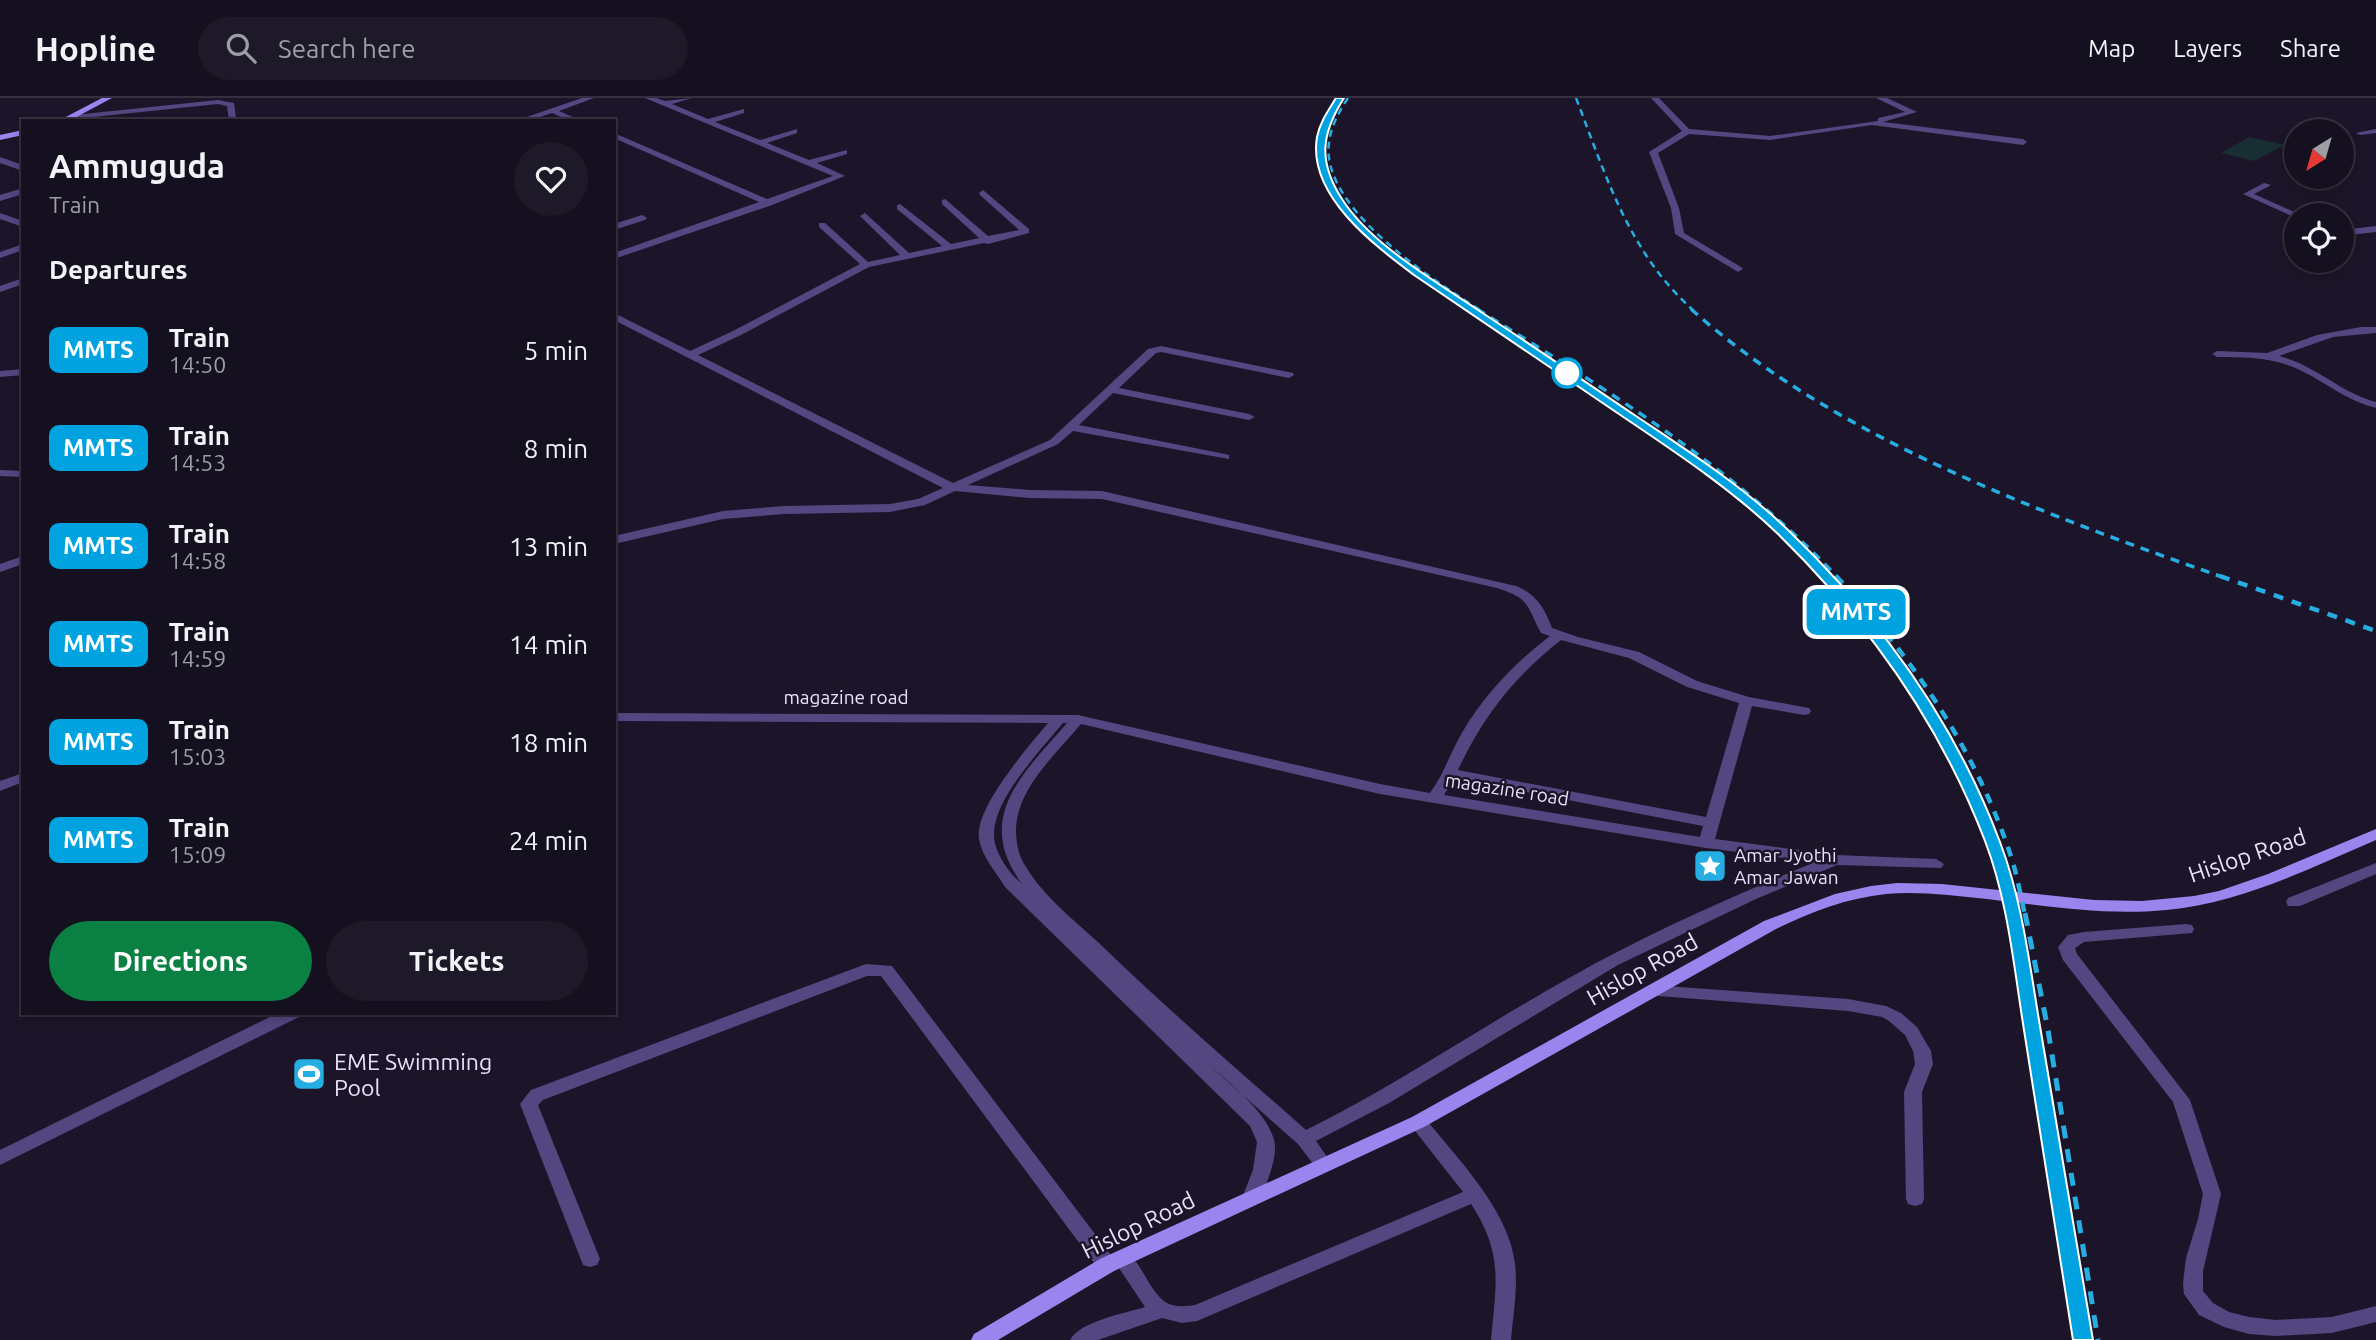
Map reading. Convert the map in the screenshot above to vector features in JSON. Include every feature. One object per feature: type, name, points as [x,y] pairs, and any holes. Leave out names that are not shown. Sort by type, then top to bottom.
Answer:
[{"type":"main road","points":[[68,119],[108,98]]},
{"type":"main road","points":[[0,138],[21,133]]},
{"type":"main road","name":"Hislop Road","points":[[981,1340],[1116,1261],[1418,1122],[1770,925],[1813,906],[1858,893],[1920,888],[2087,905],[2168,905],[2216,897],[2256,884],[2376,834]]},
{"type":"street","points":[[151,98],[151,109]]},
{"type":"street","points":[[525,119],[590,98]]},
{"type":"street","points":[[616,255],[841,177],[649,98]]},
{"type":"street","points":[[664,104],[688,98]]},
{"type":"street","points":[[1656,98],[1687,131]]},
{"type":"street","points":[[1738,269],[1680,234],[1675,208],[1653,152],[1687,131],[1770,138],[1872,123],[1913,111],[1881,98]]},
{"type":"street","points":[[74,117],[97,117],[224,103],[231,104],[232,119]]},
{"type":"street","points":[[551,110],[573,119]]},
{"type":"street","points":[[706,122],[741,111]]},
{"type":"street","points":[[1872,123],[2022,142]]},
{"type":"street","points":[[758,144],[794,131]]},
{"type":"street","points":[[2360,133],[2376,131]]},
{"type":"street","points":[[616,136],[769,203]]},
{"type":"street","points":[[809,163],[844,152]]},
{"type":"street","points":[[0,160],[21,167]]},
{"type":"street","points":[[2267,185],[2247,194],[2284,209]]},
{"type":"street","points":[[0,198],[21,192]]},
{"type":"street","points":[[691,354],[737,333],[866,265],[1026,232],[983,193]]},
{"type":"street","points":[[946,202],[988,241]]},
{"type":"street","points":[[900,207],[950,248]]},
{"type":"street","points":[[0,216],[19,222]]},
{"type":"street","points":[[866,216],[908,257]]},
{"type":"street","points":[[616,226],[642,218]]},
{"type":"street","points":[[0,226],[19,222]]},
{"type":"street","points":[[822,225],[866,265]]},
{"type":"street","points":[[2354,232],[2376,229]]},
{"type":"street","points":[[616,246],[628,251]]},
{"type":"street","points":[[0,255],[21,248]]},
{"type":"street","points":[[0,275],[21,281]]},
{"type":"street","points":[[0,289],[21,281]]},
{"type":"street","points":[[616,317],[951,487],[1030,494],[1102,495],[1501,585],[1532,598],[1546,630],[1558,636],[1634,655],[1692,684],[1747,701],[1804,711]]},
{"type":"street","points":[[2268,356],[2319,335],[2348,330],[2376,330]]},
{"type":"street","points":[[616,540],[723,516],[784,510],[906,506],[936,496],[951,487],[1044,448],[1071,427],[1146,354],[1161,349],[1289,375]]},
{"type":"street","points":[[2217,354],[2268,356],[2300,366],[2330,385],[2376,405]]},
{"type":"street","points":[[0,374],[21,372]]},
{"type":"street","points":[[1110,389],[1249,417]]},
{"type":"street","points":[[1071,427],[1224,457]]},
{"type":"street","points":[[0,473],[21,474]]},
{"type":"street","points":[[0,568],[21,561]]},
{"type":"street","points":[[1434,798],[1450,773],[1462,744],[1490,702],[1540,649],[1558,636]]},
{"type":"street","points":[[1706,843],[1747,701]]},
{"type":"street","name":"magazine road","points":[[616,717],[1078,719],[1380,789],[1706,843],[1836,860],[1936,864]]},
{"type":"street","points":[[1059,719],[1004,793],[987,826],[986,836],[990,849],[1011,883],[1076,938],[1134,994],[1257,1122],[1266,1142],[1262,1170],[1251,1198]]},
{"type":"street","points":[[1076,938],[1018,869],[1010,849],[1008,828],[1014,803],[1078,719]]},
{"type":"street","points":[[1450,773],[1712,823]]},
{"type":"street","points":[[0,786],[21,778]]},
{"type":"street","points":[[1304,1139],[1355,1115],[1612,961],[1744,897],[1836,860]]},
{"type":"street","points":[[2294,902],[2376,868]]},
{"type":"street","points":[[2186,929],[2084,937],[2074,939],[2066,947],[2069,956],[2181,1100],[2212,1194],[2212,1209],[2193,1271],[2194,1293],[2211,1318],[2227,1327],[2265,1335],[2358,1322],[2376,1314]]},
{"type":"street","points":[[590,1259],[528,1104],[537,1095],[866,971],[886,970],[1116,1261],[1160,1311]]},
{"type":"street","points":[[1652,991],[1848,1005],[1886,1012],[1895,1017],[1910,1031],[1922,1051],[1924,1064],[1913,1092],[1915,1199]]},
{"type":"street","points":[[1134,994],[1304,1139],[1323,1164]]},
{"type":"street","points":[[0,1158],[289,1015]]},
{"type":"street","points":[[1418,1122],[1474,1195],[1499,1237],[1505,1254],[1501,1340]]},
{"type":"street","points":[[1080,1340],[1100,1329],[1160,1311],[1182,1316],[1197,1314],[1474,1195]]},
{"type":"green space","points":[[2249,137],[2284,145],[2254,161],[2221,153]]},
{"type":"railway","points":[[1348,98],[1333,126],[1328,150],[1336,181],[1349,203],[1368,225],[1414,265],[1480,310]]},
{"type":"railway","points":[[1576,98],[1609,184],[1636,238],[1652,264],[1693,310]]},
{"type":"railway","points":[[1477,309],[1620,400],[1712,465],[1756,500],[1836,576]]},
{"type":"railway","points":[[1691,309],[1749,356],[1876,435],[2014,499],[2225,578]]},
{"type":"railway","points":[[1836,576],[1917,674],[1963,746],[1999,823],[2013,863],[2025,915]]},
{"type":"railway","points":[[2220,576],[2376,631]]},
{"type":"railway","points":[[1914,689],[1957,762],[1993,843],[2013,915]]},
{"type":"railway","points":[[2012,913],[2083,1340]]},
{"type":"railway","points":[[2025,913],[2048,1030],[2098,1340]]},
{"type":"train","name":"MMTS","points":[[1340,98],[1326,119],[1321,139],[1321,158],[1325,174],[1338,201],[1357,223],[1417,273],[1649,429],[1715,475],[1749,503],[1781,530],[1838,589],[1886,647],[1919,696],[1957,762],[1993,843],[2013,916],[2083,1340]]},
{"type":"place","name":"Amar Jyothi Amar Jawan","points":[[1710,866]]},
{"type":"place","name":"EME Swimming Pool","points":[[309,1074]]}]
